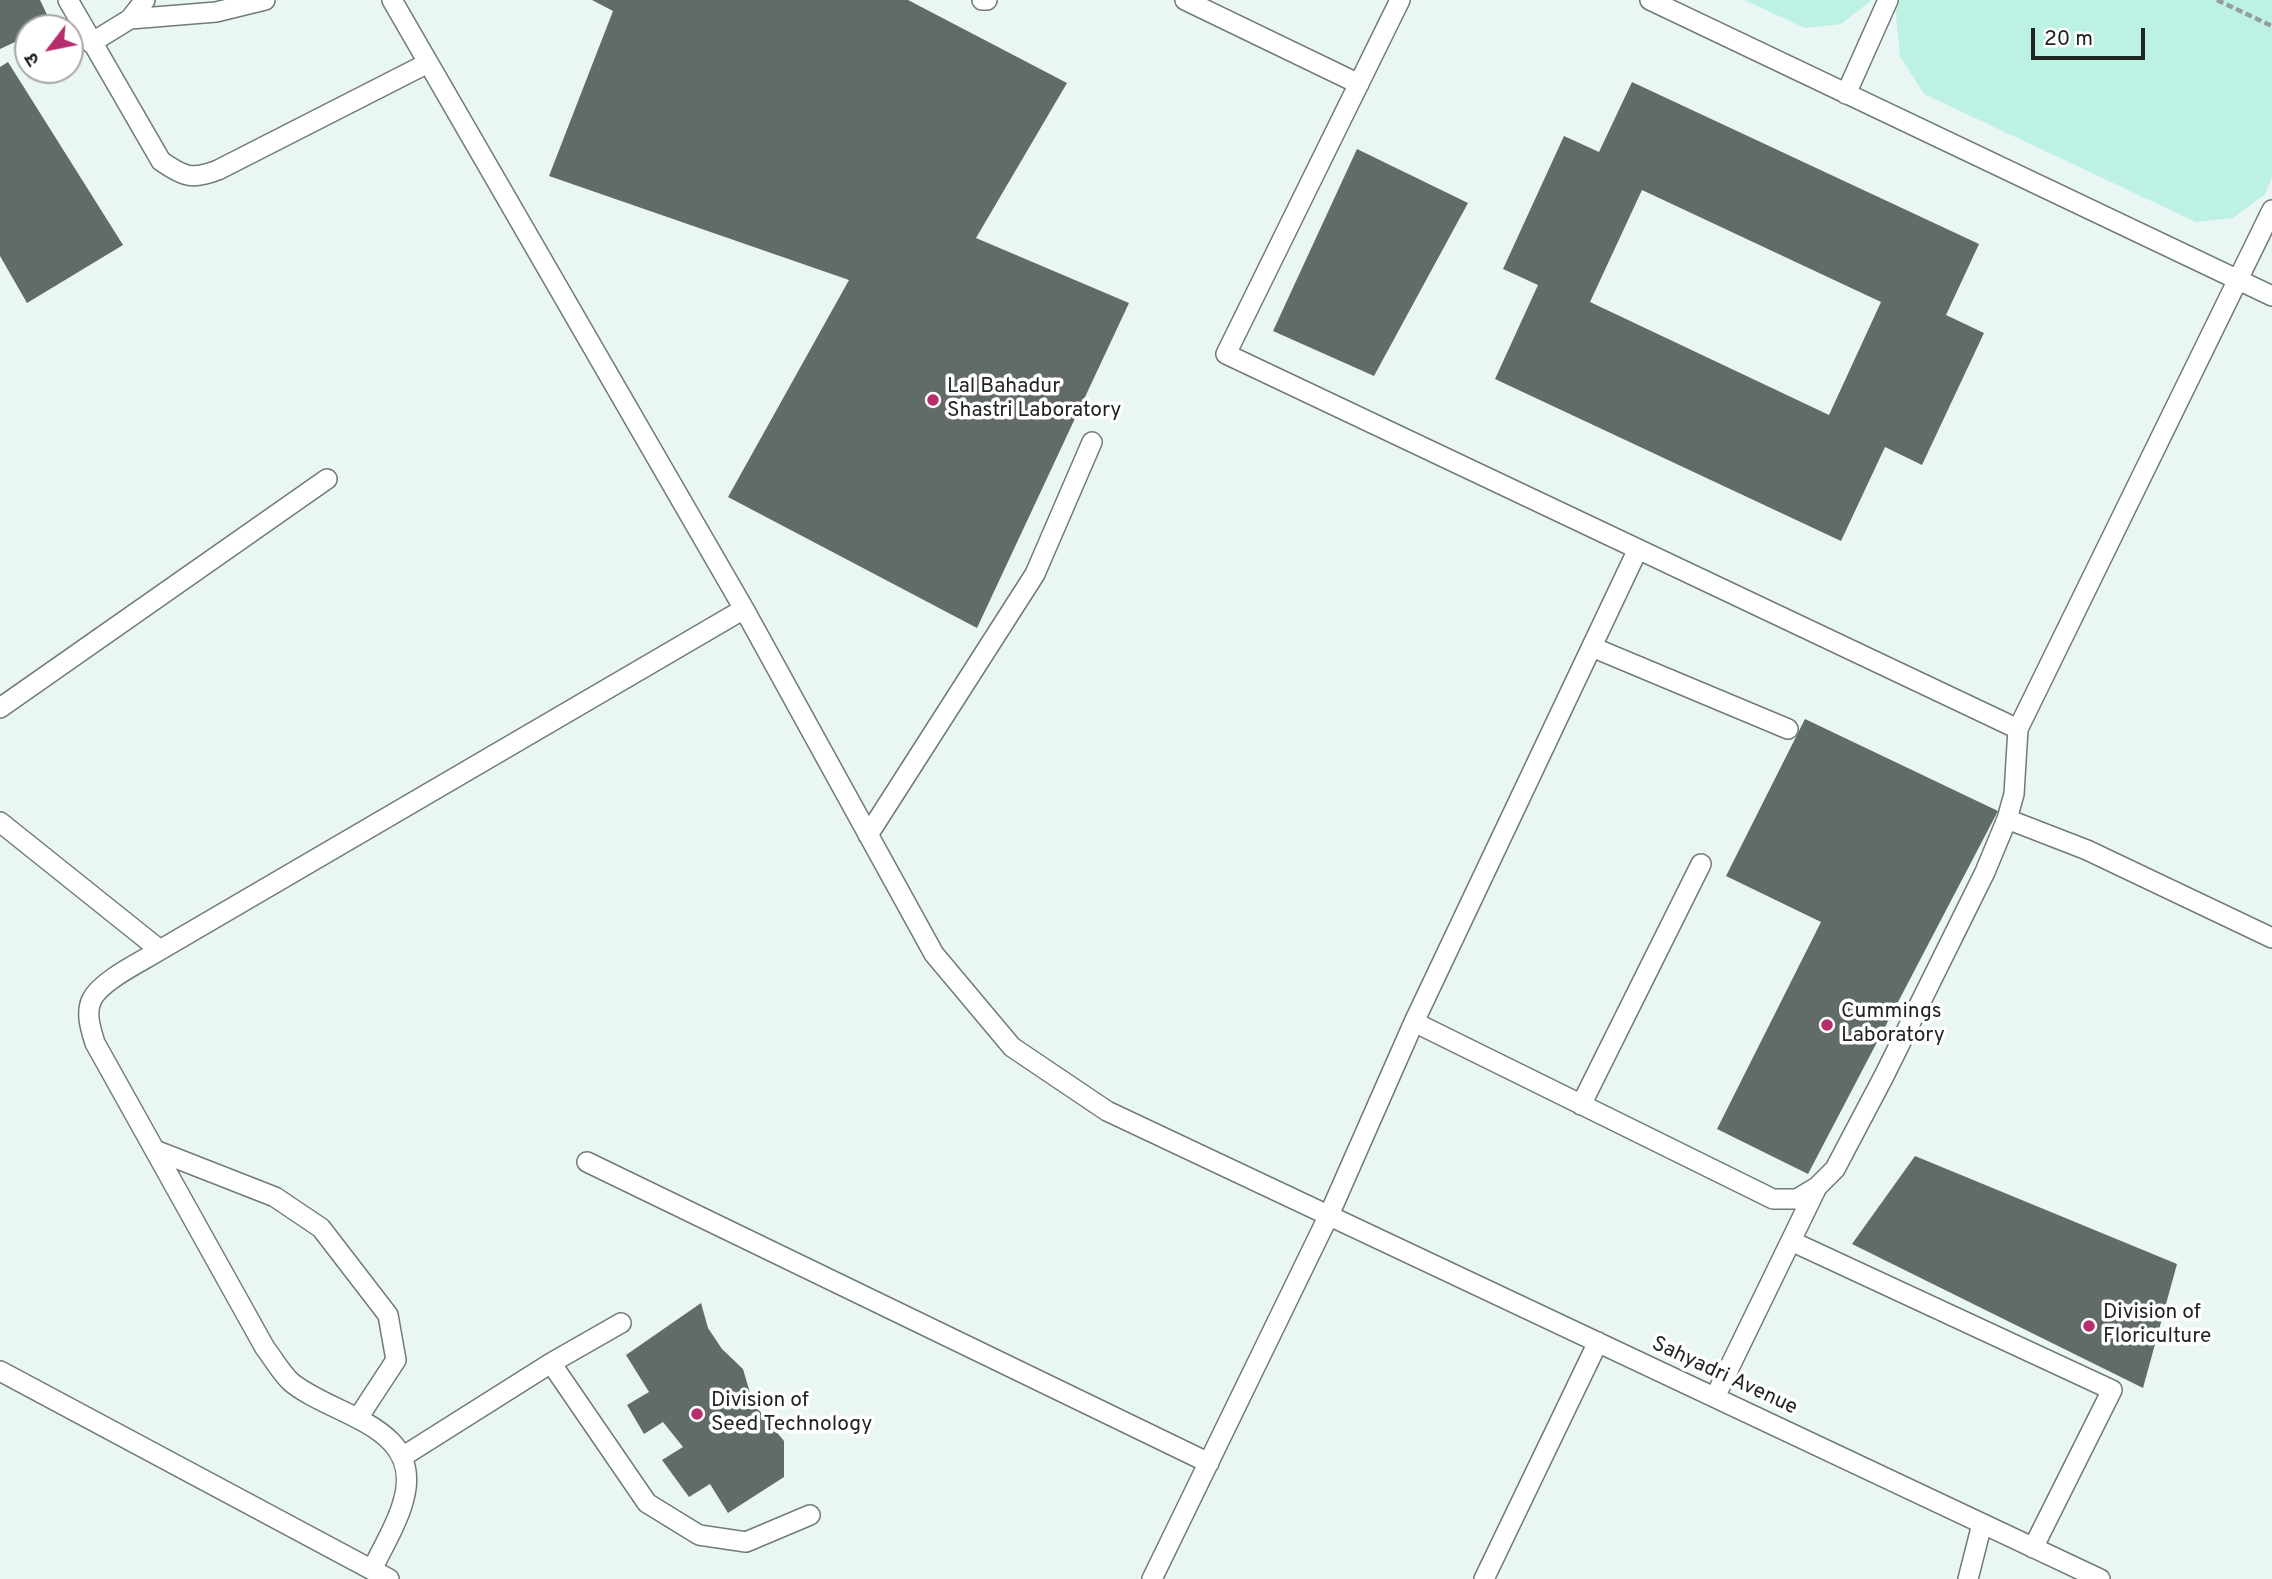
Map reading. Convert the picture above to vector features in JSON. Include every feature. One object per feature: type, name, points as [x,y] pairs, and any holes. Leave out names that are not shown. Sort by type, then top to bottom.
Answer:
[{"type":"lane","points":[[68,0],[161,161],[180,174],[199,177],[218,170],[428,63]]},
{"type":"lane","points":[[92,43],[130,19],[145,0]]},
{"type":"lane","points":[[130,19],[216,12],[265,0]]},
{"type":"lane","name":"Sahyadri Avenue","points":[[392,0],[744,610],[934,954],[1012,1047],[1107,1111],[2100,1579]]},
{"type":"lane","points":[[982,0],[987,0]]},
{"type":"lane","points":[[1185,0],[1359,84]]},
{"type":"lane","points":[[1400,0],[1226,354],[2018,729]]},
{"type":"lane","points":[[1650,0],[2272,296]]},
{"type":"lane","points":[[1846,94],[1888,0]]},
{"type":"lane","points":[[1414,1023],[1773,1199],[1797,1199],[1817,1187],[1835,1169],[1985,872],[2007,819],[2014,794],[2018,729],[2272,210]]},
{"type":"lane","points":[[868,835],[1035,574],[1092,442]]},
{"type":"lane","points":[[0,708],[327,479]]},
{"type":"lane","points":[[1152,1579],[1329,1215],[1414,1023],[1638,549]]},
{"type":"lane","points":[[0,1371],[381,1575],[404,1501],[407,1468],[395,1445],[368,1422],[319,1400],[289,1381],[265,1348],[96,1043],[89,1021],[91,1001],[103,986],[160,950],[744,610]]},
{"type":"lane","points":[[1592,647],[1788,729]]},
{"type":"lane","points":[[2007,819],[2087,850],[2272,938]]},
{"type":"lane","points":[[0,822],[160,950]]},
{"type":"lane","points":[[1581,1105],[1701,863]]},
{"type":"lane","points":[[155,1150],[275,1196],[321,1228],[388,1315],[396,1360],[358,1418]]},
{"type":"lane","points":[[587,1162],[1209,1463]]},
{"type":"lane","points":[[1715,1397],[1817,1187]]},
{"type":"lane","points":[[1791,1241],[2112,1390],[2033,1548]]},
{"type":"lane","points":[[401,1457],[551,1363],[621,1323]]},
{"type":"lane","points":[[1483,1579],[1598,1342]]},
{"type":"lane","points":[[551,1363],[647,1503],[699,1535],[746,1542],[810,1515]]},
{"type":"lane","points":[[1968,1579],[1982,1524]]},
{"type":"path","points":[[2217,0],[2272,26]]},
{"type":"green space","points":[[1744,0],[1872,0],[1841,24],[1805,28]]},
{"type":"green space","points":[[1898,0],[2272,0],[2272,177],[2265,194],[2233,218],[2196,222],[1924,94],[1900,56],[1895,6]]},
{"type":"building","points":[[0,0],[40,0],[47,14],[14,14],[14,42],[0,49]]},
{"type":"building","name":"Lal Bahadur Shastri Laboratory","points":[[592,0],[908,0],[1067,83],[976,238],[1129,303],[977,628],[728,497],[849,280],[549,176],[613,11]]},
{"type":"building","points":[[8,62],[14,72],[14,84],[22,84],[123,245],[27,303],[0,256],[0,67]]},
{"type":"building","points":[[1632,82],[1979,244],[1946,315],[1984,333],[1922,465],[1885,447],[1841,541],[1495,379],[1538,285],[1503,269],[1564,136],[1599,152]],"holes":[[[1642,190],[1881,302],[1829,415],[1590,302]]]},
{"type":"building","points":[[1357,149],[1468,203],[1374,376],[1273,331]]},
{"type":"building","name":"Cummings Laboratory","points":[[1805,719],[1998,811],[1808,1174],[1717,1129],[1821,922],[1726,876]]},
{"type":"building","name":"Division of Floriculture","points":[[1915,1156],[2177,1264],[2143,1388],[1852,1244]]},
{"type":"building","name":"Division of Seed Technology","points":[[701,1303],[708,1328],[722,1349],[743,1369],[753,1403],[784,1441],[784,1477],[728,1513],[710,1484],[689,1497],[662,1460],[683,1447],[663,1422],[644,1434],[627,1405],[649,1392],[626,1355]]},
{"type":"place","name":"Lal Bahadur Shastri Laboratory","points":[[933,400]]},
{"type":"place","name":"Cummings Laboratory","points":[[1827,1025]]},
{"type":"place","name":"Division of Floriculture","points":[[2089,1326]]},
{"type":"place","name":"Division of Seed Technology","points":[[697,1414]]}]
